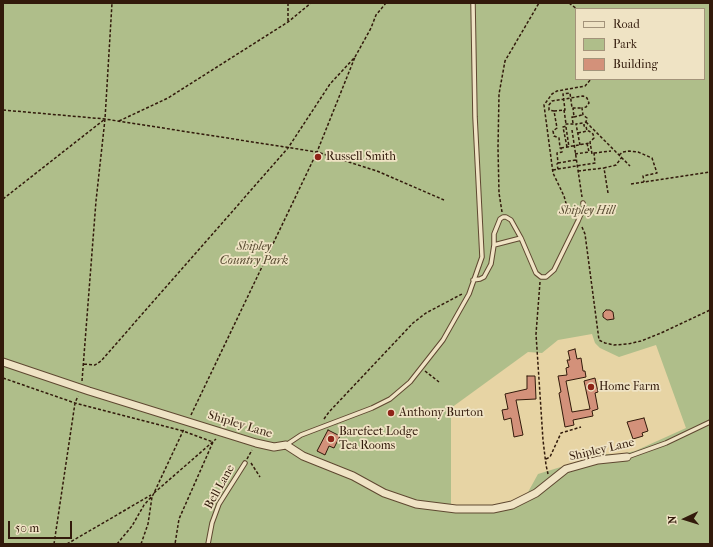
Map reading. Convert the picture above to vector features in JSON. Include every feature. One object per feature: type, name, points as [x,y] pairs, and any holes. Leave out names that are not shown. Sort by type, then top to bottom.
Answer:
[{"type":"street","name":"Shipley Lane","points":[[3,362],[256,443],[274,447],[286,445],[303,456],[353,476],[384,493],[416,504],[456,509],[493,509],[524,500],[536,493],[566,469],[598,460],[627,457]]},
{"type":"lane","points":[[286,445],[301,435],[372,408],[390,399],[410,382],[443,340],[474,280],[482,257],[475,117],[473,3]]},
{"type":"lane","points":[[474,280],[484,277],[491,264],[494,234],[500,219],[503,217],[511,220],[521,238],[536,273],[541,277],[546,277],[554,270],[578,221],[584,205]]},
{"type":"lane","points":[[494,245],[521,238]]},
{"type":"lane","name":"Shipley Lane","points":[[627,457],[666,443],[710,422]]},
{"type":"lane","name":"Bell Lane","points":[[208,544],[212,523],[219,504],[245,463]]},
{"type":"path","points":[[54,544],[75,402],[81,388],[96,201],[105,119],[112,3]]},
{"type":"path","points":[[288,3],[288,22]]},
{"type":"path","points":[[119,121],[168,98],[288,22],[311,3]]},
{"type":"path","points":[[141,544],[148,524],[153,495],[317,152],[355,57],[371,28],[376,15],[386,3]]},
{"type":"path","points":[[503,217],[499,193],[499,94],[505,61],[539,3]]},
{"type":"path","points":[[83,364],[95,365],[101,361],[288,148],[330,84],[355,57]]},
{"type":"path","points":[[584,205],[569,209],[567,206],[553,170],[544,105],[552,94],[557,91],[584,86],[590,80]]},
{"type":"path","points":[[568,147],[565,137],[565,110],[563,94],[570,93],[574,117],[572,117],[573,123]]},
{"type":"path","points":[[564,110],[549,110],[549,105],[552,101],[583,96],[588,98],[586,107],[573,108]]},
{"type":"path","points":[[582,108],[583,115],[586,116],[586,122],[630,166]]},
{"type":"path","points":[[3,110],[105,119],[317,152],[377,171],[444,200]]},
{"type":"path","points":[[554,111],[557,128]]},
{"type":"path","points":[[574,117],[583,115]]},
{"type":"path","points":[[3,200],[105,119]]},
{"type":"path","points":[[565,137],[559,138],[554,136],[553,131],[557,128],[573,123],[576,124],[586,122]]},
{"type":"path","points":[[584,123],[587,131]]},
{"type":"path","points":[[576,124],[580,145]]},
{"type":"path","points":[[565,126],[568,147]]},
{"type":"path","points":[[572,130],[582,197]]},
{"type":"path","points":[[553,170],[596,164],[590,143],[594,138],[593,134],[589,131],[578,132]]},
{"type":"path","points":[[558,170],[556,153],[562,152],[559,138]]},
{"type":"path","points":[[575,154],[589,152],[587,143]]},
{"type":"path","points":[[561,148],[590,143]]},
{"type":"path","points":[[594,153],[611,150]]},
{"type":"path","points":[[619,155],[623,152],[629,151],[638,152],[652,158],[657,173],[643,176],[644,182]]},
{"type":"path","points":[[578,172],[616,165],[622,157]]},
{"type":"path","points":[[558,163],[576,160]]},
{"type":"path","points":[[604,168],[608,193]]},
{"type":"path","points":[[631,184],[710,172]]},
{"type":"path","points":[[578,221],[586,234],[599,340],[614,345],[628,344],[661,333],[710,310]]},
{"type":"path","points":[[541,277],[536,334],[542,440],[550,481]]},
{"type":"path","points":[[316,429],[329,412],[413,323],[426,313],[470,289]]},
{"type":"path","points":[[422,368],[439,382]]},
{"type":"path","points":[[3,378],[75,402],[214,442]]},
{"type":"path","points":[[545,459],[550,457],[561,432],[581,427]]},
{"type":"path","points":[[117,544],[132,526],[144,505],[153,495],[224,432]]},
{"type":"path","points":[[175,544],[179,519],[214,442]]},
{"type":"path","name":"Bell Lane","points":[[245,463],[256,443]]},
{"type":"path","points":[[248,458],[260,477]]},
{"type":"path","points":[[67,544],[153,495]]},
{"type":"green space","name":"Shipley Country Park","points":[[3,3],[710,3],[710,544],[3,544]],"holes":[[[592,334],[595,343],[600,348],[619,357],[656,345],[686,428],[635,451],[621,454],[603,454],[538,474],[527,494],[512,501],[474,507],[451,505],[451,408],[528,352],[542,353],[558,340]]]},
{"type":"building","points":[[606,310],[613,312],[614,319],[607,320],[603,317],[603,313]]},
{"type":"building","name":"Home Farm","points":[[575,349],[577,359],[581,358],[583,371],[585,371],[586,377],[566,381],[572,412],[590,409],[584,381],[595,378],[598,392],[595,393],[598,409],[592,411],[593,416],[573,420],[574,425],[565,427],[559,393],[561,392],[558,376],[567,375],[566,368],[569,367],[567,360],[570,360],[568,351]]},
{"type":"building","points":[[527,376],[535,376],[536,399],[516,400],[523,435],[514,437],[511,418],[504,420],[502,410],[508,409],[505,394],[527,389]]},
{"type":"building","points":[[644,418],[648,431],[642,433],[643,436],[633,439],[627,422]]},
{"type":"building","name":"Barefeet Lodge Tea Rooms","points":[[328,430],[340,436],[334,448],[329,446],[325,455],[317,451]]},
{"type":"place","name":"Russell Smith","points":[[318,157]]},
{"type":"place","name":"Home Farm","points":[[591,387]]},
{"type":"place","name":"Anthony Burton","points":[[391,413]]},
{"type":"place","name":"Barefeet Lodge Tea Rooms","points":[[331,439]]},
{"type":"park label","name":"Shipley Hill","points":[[587,211]]}]
